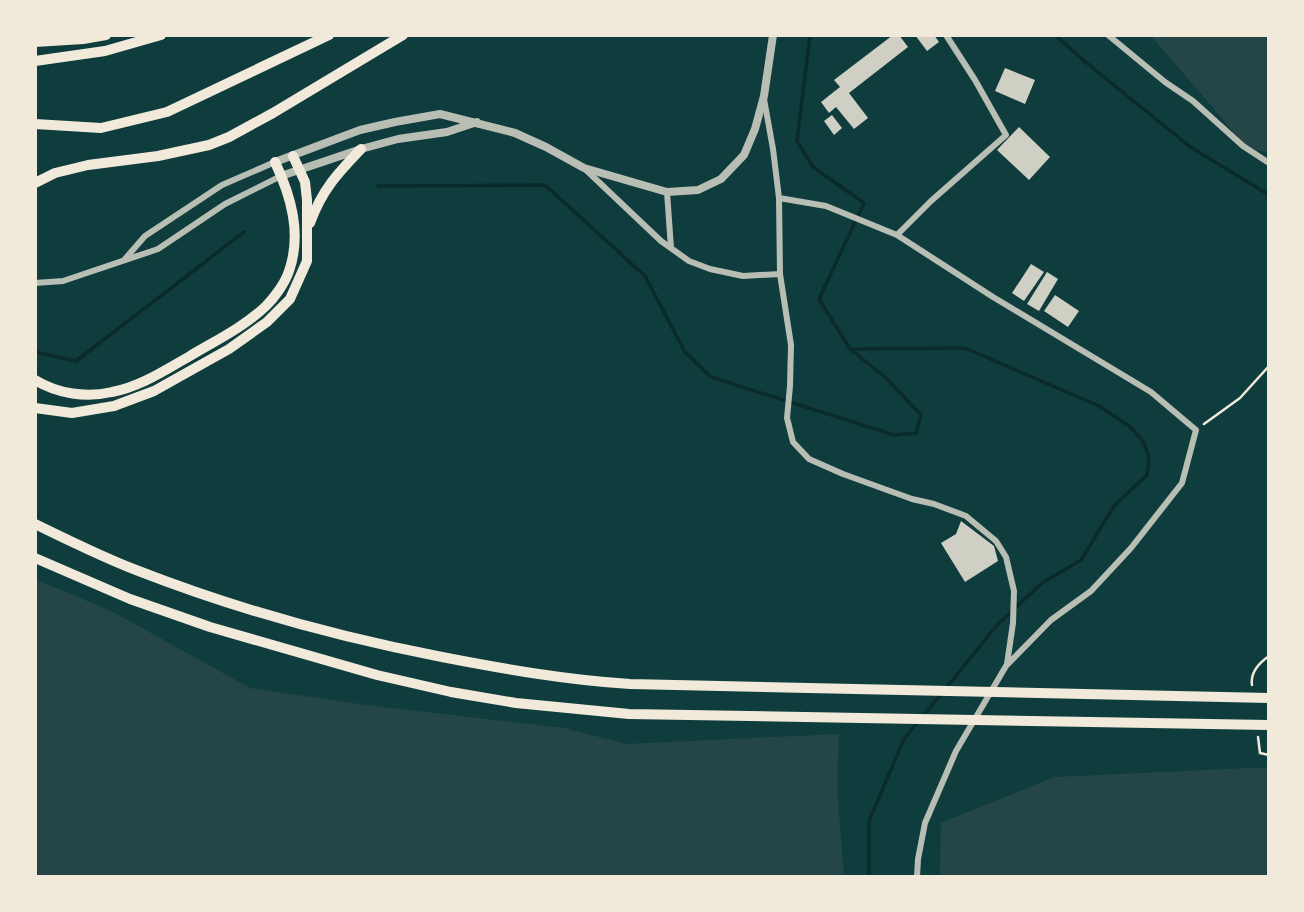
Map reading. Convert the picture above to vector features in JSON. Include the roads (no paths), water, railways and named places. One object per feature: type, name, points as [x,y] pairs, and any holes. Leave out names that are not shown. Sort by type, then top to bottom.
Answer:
[{"type":"highway","points":[[35,42],[106,35]]},
{"type":"highway","points":[[35,61],[105,51],[161,35]]},
{"type":"highway","points":[[35,124],[101,128],[167,112],[329,35]]},
{"type":"highway","points":[[35,183],[55,173],[88,165],[189,150],[219,141],[274,113],[403,35]]},
{"type":"highway","points":[[307,230],[316,206],[333,178],[361,149]]},
{"type":"highway","points":[[35,408],[72,413],[114,406],[154,391],[229,349],[268,322],[290,299],[307,261],[305,182],[293,156]]},
{"type":"highway","points":[[35,380],[53,390],[86,395],[114,392],[148,380],[216,341],[268,304],[288,274],[294,256],[296,231],[292,208],[275,162]]},
{"type":"highway","points":[[35,524],[135,570],[229,604],[296,624],[383,646],[555,677],[630,684],[1269,698]]},
{"type":"highway","points":[[35,558],[130,599],[210,627],[377,675],[516,703],[629,714],[1269,725]]},
{"type":"street","points":[[584,169],[667,192],[698,190],[721,179],[744,155],[755,129],[764,96],[773,35]]},
{"type":"street","points":[[897,235],[1006,135],[946,35]]},
{"type":"street","points":[[1108,35],[1164,82],[1193,101],[1244,146],[1269,163]]},
{"type":"street","points":[[764,96],[779,198],[780,274],[791,345],[786,418],[793,442],[809,459],[912,499],[934,503],[966,516],[996,541],[1006,557],[1014,591],[1013,623],[1006,666]]},
{"type":"street","points":[[124,261],[145,236],[222,185],[360,130],[440,114],[515,133],[584,169],[661,241],[689,261],[743,276],[780,274]]},
{"type":"street","points":[[35,283],[63,281],[158,249],[225,204],[300,169],[398,139],[447,132],[478,122]]},
{"type":"street","points":[[667,192],[671,248]]},
{"type":"street","points":[[779,198],[826,206],[897,235],[1151,393],[1196,430],[1182,483],[1131,548],[1090,591],[1051,620],[1006,666],[956,751],[925,823],[916,877]]},
{"type":"waterway","points":[[810,35],[797,141],[813,167],[864,203],[819,299],[850,349],[965,348],[1099,406],[1129,426],[1143,441],[1149,457],[1147,475],[1114,506],[1081,560],[1042,583],[998,624],[946,688]]},
{"type":"waterway","points":[[1055,35],[1189,146],[1269,195]]},
{"type":"waterway","points":[[378,186],[545,185],[645,276],[685,352],[711,377],[894,435],[916,433],[921,415],[885,377],[850,349]]},
{"type":"waterway","points":[[35,352],[76,361],[244,232]]},
{"type":"waterway","points":[[871,877],[869,821],[904,739],[941,694]]}]
